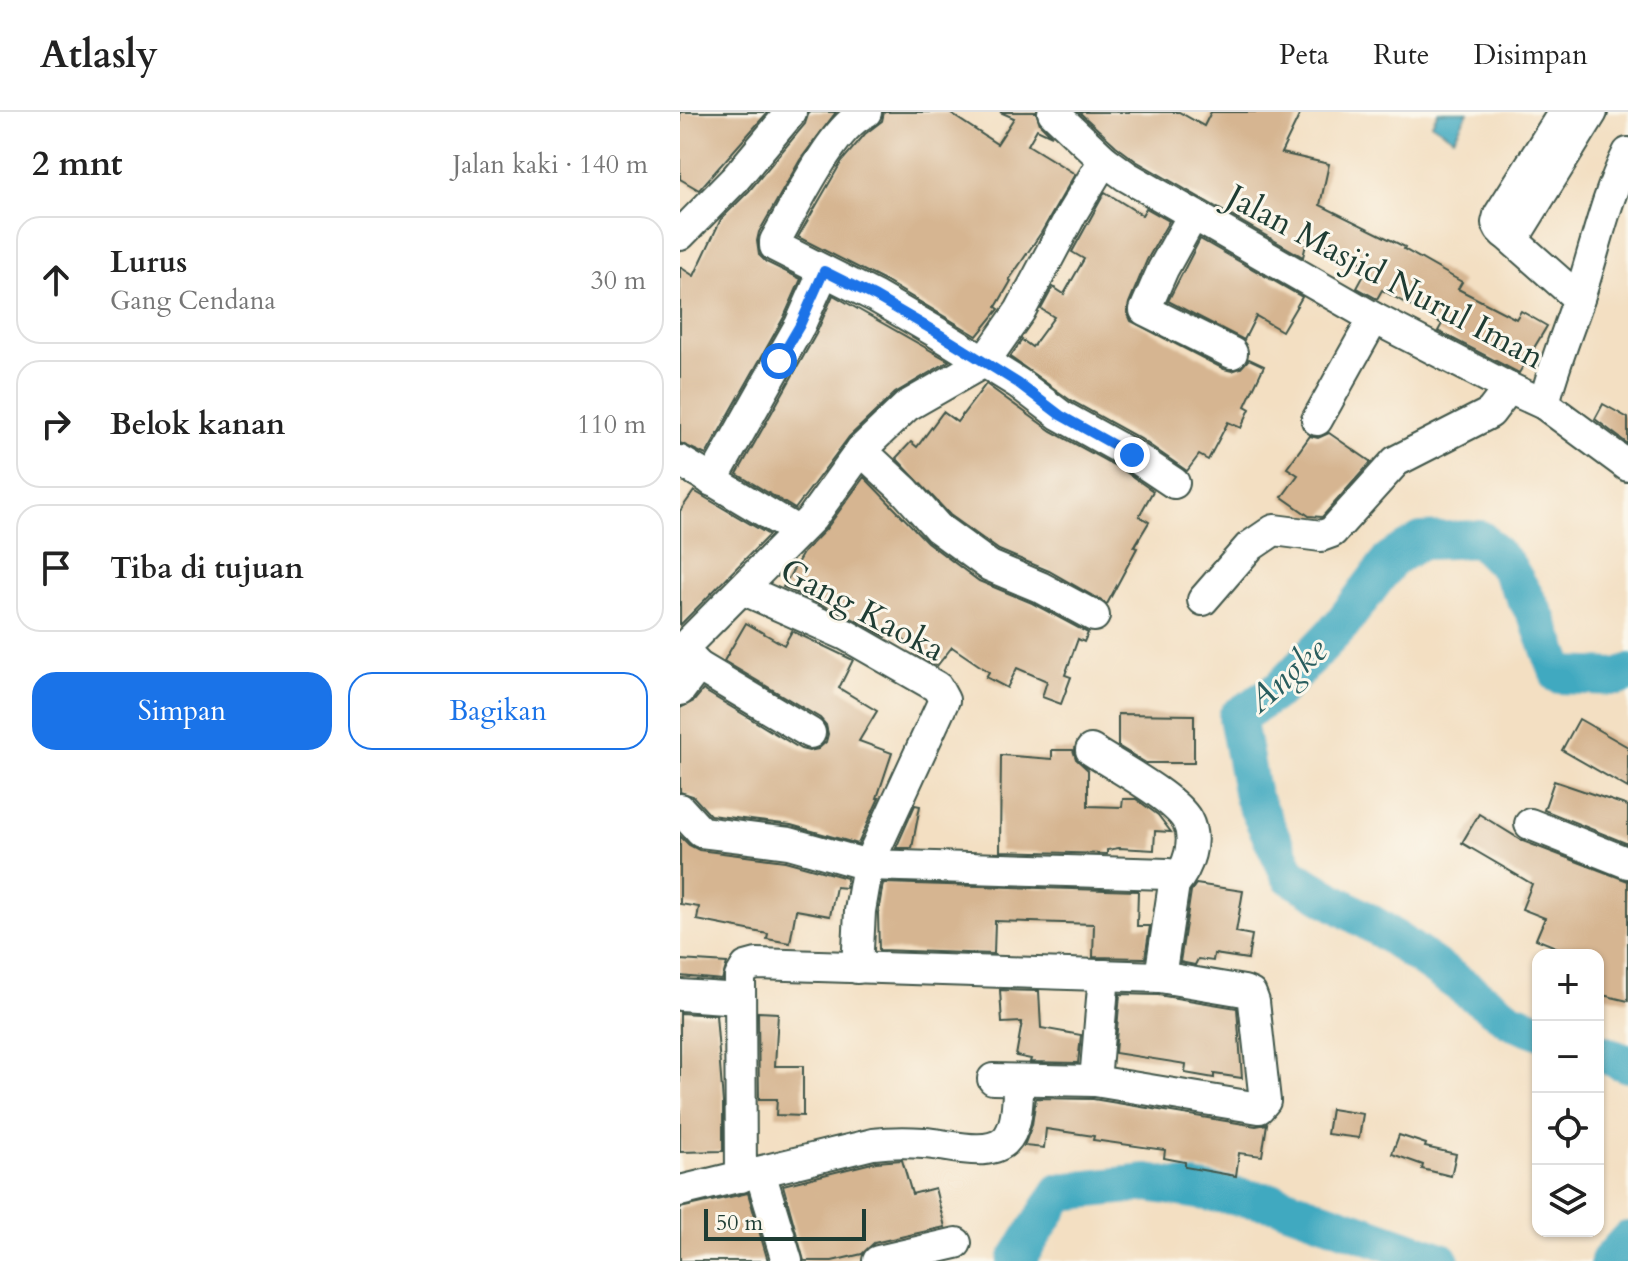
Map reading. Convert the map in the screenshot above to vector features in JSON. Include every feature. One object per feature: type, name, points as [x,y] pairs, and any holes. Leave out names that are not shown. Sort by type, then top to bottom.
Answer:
[{"type":"street","points":[[680,235],[735,179],[791,112]]},
{"type":"street","points":[[866,112],[848,124],[829,148],[775,241],[775,246],[876,297],[1018,383],[1060,415],[1132,455],[1174,483]]},
{"type":"street","name":"Jalan Masjid Nurul Iman","points":[[1053,112],[1085,123],[1104,160],[1193,215],[1374,318],[1544,404],[1628,466]]},
{"type":"street","points":[[1575,118],[1519,230],[1504,233],[1579,299]]},
{"type":"street","points":[[1544,404],[1551,373],[1579,299],[1615,178],[1628,153]]},
{"type":"street","points":[[680,690],[687,654],[742,589],[812,518],[861,450],[907,406],[984,362],[1020,311],[1104,160]]},
{"type":"street","points":[[1193,215],[1145,310],[1232,353]]},
{"type":"street","points":[[712,481],[800,325],[824,271]]},
{"type":"street","points":[[1317,420],[1374,318]]},
{"type":"street","points":[[1203,600],[1249,547],[1274,530],[1321,536],[1332,532],[1396,461],[1490,413],[1509,388]]},
{"type":"street","points":[[861,450],[905,491],[938,528],[990,566],[1040,587],[1094,616]]},
{"type":"street","points":[[680,461],[797,531]]},
{"type":"street","name":"Gang Kaoka","points":[[742,589],[846,635],[937,687],[944,700],[868,865]]},
{"type":"street","points":[[687,654],[810,733]]},
{"type":"street","points":[[1091,750],[1176,806],[1188,822],[1191,846],[1185,871],[1174,884],[1160,977]]},
{"type":"street","points":[[680,809],[701,832],[789,843],[868,865],[1158,872],[1168,874],[1174,884]]},
{"type":"street","points":[[1530,824],[1628,863]]},
{"type":"street","points":[[857,968],[860,911],[868,865]]},
{"type":"street","points":[[680,1191],[751,1174],[873,1144],[928,1143],[978,1149],[995,1147],[1005,1141],[1011,1132],[1006,1079],[1095,1081],[1259,1108],[1265,1101],[1251,994],[1160,977],[757,964],[746,967],[740,977],[740,999],[751,1174],[787,1261]]},
{"type":"street","points":[[1095,1081],[1104,975]]},
{"type":"street","points":[[680,995],[740,999]]},
{"type":"street","points":[[878,1261],[956,1243]]},
{"type":"water","points":[[1438,112],[1468,112],[1454,138],[1432,124]]},
{"type":"building","points":[[680,112],[768,112],[699,190],[680,179]]},
{"type":"building","points":[[809,112],[836,112],[800,160],[759,232],[757,241],[759,255],[766,262],[801,279],[784,317],[706,455],[680,443],[680,267],[694,276],[721,219],[749,191],[805,124]]},
{"type":"building","points":[[884,112],[948,112],[997,144],[1014,118],[1000,112],[1036,112],[1040,124],[1052,136],[1037,129],[1028,145],[1075,174],[1009,280],[996,307],[999,309],[977,336],[885,281],[798,237],[842,161],[865,134],[882,121]]},
{"type":"building","points":[[1079,112],[1179,112],[1204,126],[1211,112],[1301,112],[1281,153],[1329,164],[1320,205],[1405,247],[1462,282],[1458,289],[1516,319],[1521,311],[1547,326],[1519,373],[1438,331],[1442,324],[1382,290],[1377,299],[1357,288],[1369,266],[1308,236],[1303,257],[1136,161]]},
{"type":"building","points":[[1105,192],[1142,215],[1146,208],[1169,221],[1147,260],[1129,303],[1127,312],[1131,321],[1224,369],[1232,371],[1241,368],[1249,359],[1264,366],[1245,406],[1250,409],[1241,428],[1228,422],[1208,460],[1199,455],[1187,471],[1141,439],[1070,400],[1010,357],[1022,340],[1032,347],[1054,317],[1041,309],[1053,287],[1064,294],[1084,259],[1072,252]]},
{"type":"building","points":[[1200,239],[1302,297],[1282,331],[1256,316],[1244,340],[1168,301]]},
{"type":"building","points":[[833,295],[949,361],[895,393],[849,437],[795,509],[737,474],[816,334]]},
{"type":"building","points":[[986,384],[1051,431],[1123,470],[1153,491],[1139,516],[1149,522],[1107,604],[1049,571],[999,550],[950,515],[896,458],[911,442],[917,447],[943,412],[957,422]]},
{"type":"building","points":[[1603,404],[1628,418],[1628,444],[1595,419]]},
{"type":"building","points":[[1329,433],[1371,462],[1322,517],[1309,516],[1282,497],[1298,475],[1287,468],[1310,436],[1318,438]]},
{"type":"building","points":[[864,477],[927,542],[979,581],[1032,603],[1088,633],[1084,642],[1078,639],[1065,675],[1071,677],[1061,704],[1042,697],[1047,681],[1017,668],[1007,688],[986,677],[989,672],[952,647],[937,666],[918,655],[921,651],[890,632],[886,637],[783,587],[803,553],[826,529]]},
{"type":"building","points":[[694,491],[769,535],[680,625],[680,511]]},
{"type":"building","points":[[746,623],[784,645],[792,631],[853,660],[839,688],[877,711],[859,741],[892,753],[879,798],[858,844],[791,825],[710,815],[693,796],[680,792],[680,708],[694,701],[703,690],[801,749],[818,749],[826,742],[826,725],[820,718],[724,661]]},
{"type":"building","points":[[1118,714],[1194,715],[1194,763],[1146,763],[1118,746]]},
{"type":"building","points":[[1579,719],[1628,747],[1628,788],[1562,750]]},
{"type":"building","points":[[1052,750],[1073,750],[1076,759],[1088,770],[1088,806],[1122,807],[1123,799],[1136,799],[1158,815],[1171,832],[1155,831],[1154,850],[1119,848],[1107,850],[1107,854],[1000,851],[1001,755],[1052,759]]},
{"type":"building","points":[[1554,781],[1628,806],[1628,844],[1544,810]]},
{"type":"building","points":[[915,805],[920,806],[912,848],[896,848]]},
{"type":"building","points":[[1479,814],[1523,841],[1628,881],[1628,1001],[1604,995],[1604,949],[1560,949],[1536,939],[1545,918],[1522,909],[1532,884],[1462,843]]},
{"type":"building","points":[[680,836],[699,850],[785,861],[847,878],[846,888],[836,887],[830,916],[796,910],[790,943],[767,939],[768,934],[697,920],[699,907],[680,904]]},
{"type":"building","points":[[883,883],[1138,891],[1137,926],[1150,926],[1145,958],[1093,957],[1094,924],[995,921],[994,954],[879,950],[878,913]]},
{"type":"building","points":[[1196,884],[1243,891],[1236,932],[1252,935],[1248,959],[1214,954],[1213,961],[1198,959],[1195,965],[1180,962],[1191,891]]},
{"type":"building","points":[[680,960],[727,963],[722,980],[680,976]]},
{"type":"building","points":[[1000,990],[1039,991],[1041,1028],[1081,1035],[1078,1063],[1030,1062],[1031,1059],[1016,1056],[1022,1022],[1002,1023]]},
{"type":"building","points":[[1120,994],[1158,995],[1237,1008],[1242,1078],[1214,1074],[1214,1078],[1185,1073],[1186,1064],[1115,1053]]},
{"type":"building","points":[[758,1012],[778,1013],[775,1066],[803,1066],[803,1116],[776,1115],[777,1099],[759,1099]]},
{"type":"building","points":[[680,1013],[716,1015],[723,1103],[723,1151],[680,1152]]},
{"type":"building","points":[[1036,1098],[1093,1099],[1256,1126],[1267,1124],[1262,1156],[1239,1153],[1236,1176],[1185,1167],[1185,1162],[1164,1158],[1165,1150],[1093,1140],[1094,1136],[1046,1129],[1044,1148],[1024,1146],[1032,1125]]},
{"type":"building","points":[[1331,1109],[1363,1114],[1359,1138],[1327,1134]]},
{"type":"building","points":[[1399,1135],[1426,1144],[1425,1147],[1456,1154],[1451,1176],[1422,1169],[1423,1165],[1392,1154]]},
{"type":"building","points":[[902,1160],[912,1194],[935,1188],[945,1227],[874,1243],[862,1254],[832,1261],[804,1261],[783,1185],[876,1162]]},
{"type":"building","points":[[748,1193],[768,1261],[680,1261],[680,1208]]},
{"type":"waterway","name":"Angke","points":[[1532,1028],[1511,1020],[1382,930],[1290,876],[1252,796],[1237,717],[1280,689],[1341,625],[1391,559],[1421,541],[1480,539],[1507,566],[1537,617],[1559,675],[1618,677],[1628,673]]},
{"type":"waterway","name":"Angke","points":[[1604,1054],[1628,1064]]},
{"type":"waterway","name":"Angke","points":[[1016,1261],[1060,1192],[1148,1183],[1277,1203],[1441,1261]]},
{"type":"waterway","name":"Angke","points":[[1609,1261],[1628,1240]]},
{"type":"route","points":[[779,361],[800,325],[824,271],[936,332],[1018,383],[1060,415],[1132,455]]}]
